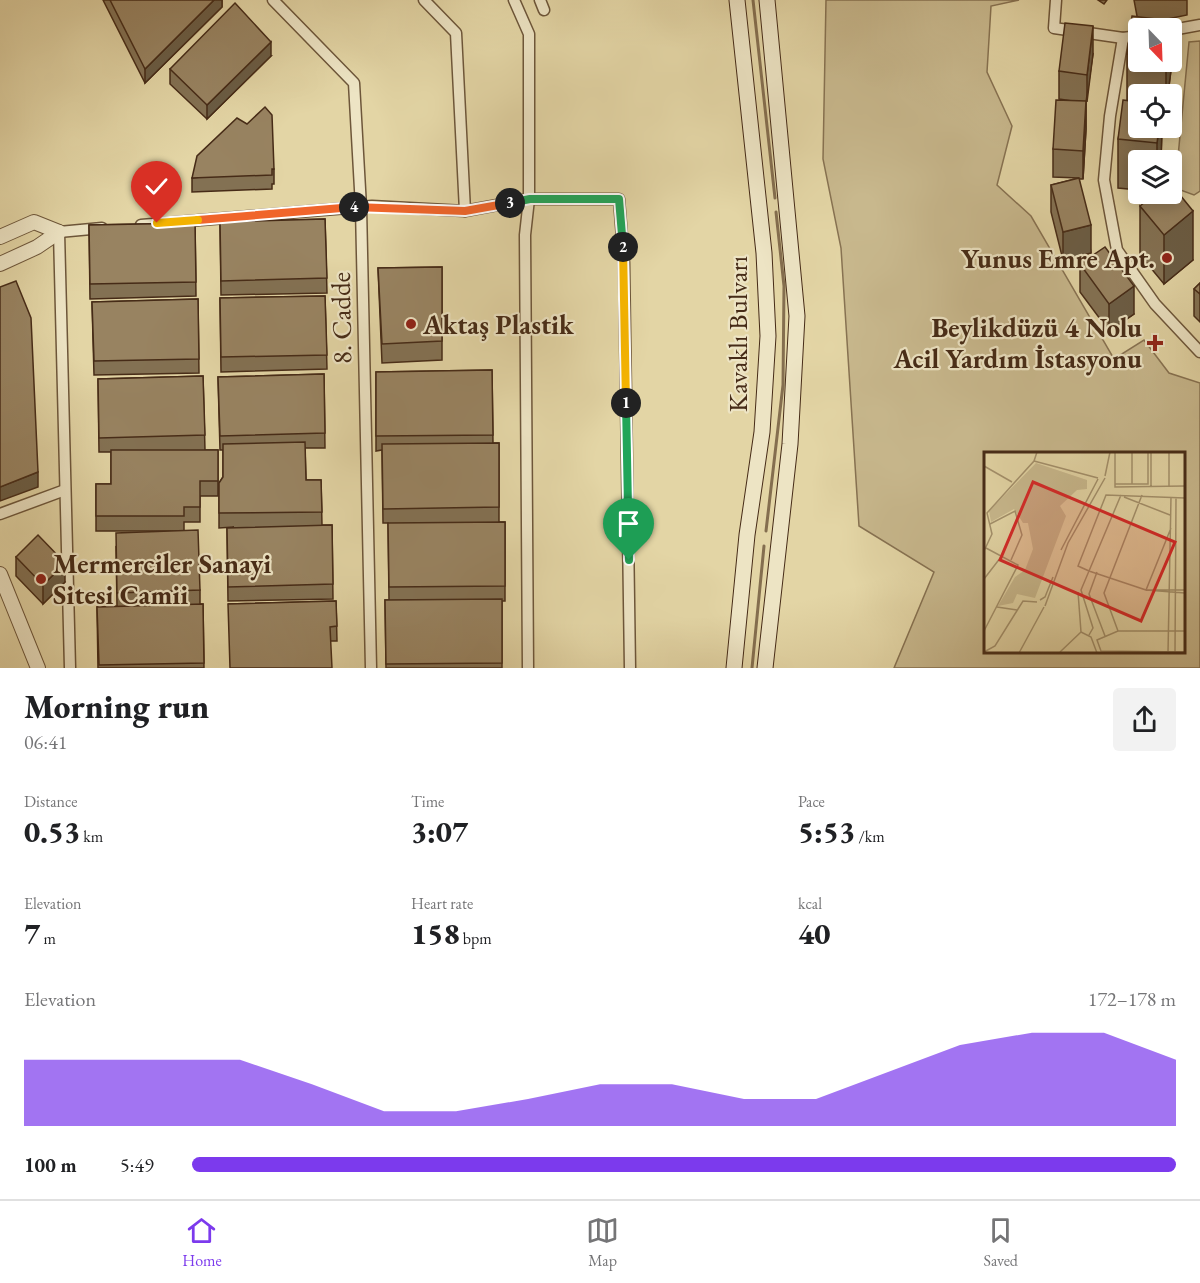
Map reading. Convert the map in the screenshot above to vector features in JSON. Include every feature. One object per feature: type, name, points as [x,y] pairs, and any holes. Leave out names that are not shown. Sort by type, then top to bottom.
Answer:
[{"type":"main road","name":"Kavaklı Bulvarı","points":[[734,668],[747,535],[762,432],[768,324],[764,254],[737,0]]},
{"type":"main road","name":"Kavaklı Bulvarı","points":[[765,668],[790,444],[797,316],[767,0]]},
{"type":"street","name":"8. Cadde","points":[[273,0],[354,83],[361,207],[371,668]]},
{"type":"street","points":[[424,0],[456,33],[465,211]]},
{"type":"street","points":[[514,0],[530,34],[530,199],[525,235],[528,668]]},
{"type":"street","points":[[1056,0],[1054,28],[1128,37]]},
{"type":"street","points":[[1182,28],[1200,25]]},
{"type":"street","points":[[1122,38],[1110,116],[1104,180],[1117,250],[1155,304],[1200,352]]},
{"type":"street","points":[[125,226],[361,207],[465,211],[530,199],[619,199],[624,263],[630,668]]},
{"type":"street","points":[[0,237],[34,222],[59,231],[113,227]]},
{"type":"street","points":[[0,264],[37,248],[59,231]]},
{"type":"street","points":[[59,231],[70,668]]},
{"type":"street","points":[[0,514],[66,490]]},
{"type":"street","points":[[0,574],[38,668]]},
{"type":"shaded area","points":[[826,0],[1019,0],[991,6],[987,72],[1012,126],[997,185],[1031,216],[1114,359],[1144,340],[1169,373],[1200,383],[1200,668],[894,668],[934,572],[859,526],[841,248],[823,159]]},
{"type":"shaded area","points":[[1200,41],[1200,191],[1194,195],[1182,191],[1182,150],[1179,150],[1180,138],[1182,138],[1189,42]]},
{"type":"building","points":[[110,0],[214,0],[145,69]]},
{"type":"building","points":[[235,3],[271,42],[207,105],[170,69]]},
{"type":"building","points":[[1065,23],[1093,26],[1087,75],[1059,71]]},
{"type":"building","points":[[1056,100],[1086,101],[1083,151],[1053,149]]},
{"type":"building","points":[[1123,100],[1128,101],[1128,138],[1158,138],[1157,143],[1118,139]]},
{"type":"building","points":[[265,107],[272,115],[274,169],[272,169],[272,175],[192,178],[197,156],[237,118],[247,124]]},
{"type":"building","points":[[1079,178],[1091,225],[1063,232],[1051,185]]},
{"type":"building","points":[[1182,197],[1193,211],[1164,235],[1140,206],[1142,204],[1182,204]]},
{"type":"building","points":[[325,219],[327,278],[221,281],[220,222]]},
{"type":"building","points":[[195,223],[196,282],[90,284],[89,225]]},
{"type":"building","points":[[1105,247],[1134,286],[1109,304],[1080,264]]},
{"type":"building","name":"Aktaş Plastik","points":[[442,267],[442,341],[382,344],[378,268]]},
{"type":"building","points":[[16,281],[31,318],[38,472],[0,487],[0,287]]},
{"type":"building","points":[[1200,283],[1200,294],[1194,289]]},
{"type":"building","points":[[325,296],[327,355],[221,357],[220,298]]},
{"type":"building","points":[[198,299],[199,359],[94,361],[92,302]]},
{"type":"building","points":[[492,370],[493,435],[376,436],[376,372]]},
{"type":"building","points":[[324,374],[325,433],[220,436],[218,377]]},
{"type":"building","points":[[203,376],[205,435],[99,438],[98,379]]},
{"type":"building","points":[[305,442],[306,480],[321,480],[322,512],[219,513],[219,483],[223,477],[223,444]]},
{"type":"building","points":[[499,443],[499,507],[383,509],[382,444]]},
{"type":"building","points":[[111,450],[218,450],[218,481],[200,481],[200,507],[184,507],[184,516],[96,516],[96,484],[111,484]]},
{"type":"building","points":[[505,522],[505,586],[389,587],[388,523]]},
{"type":"building","points":[[332,525],[333,584],[228,587],[227,528]]},
{"type":"building","points":[[198,530],[200,590],[117,593],[116,533]]},
{"type":"building","points":[[38,535],[65,563],[43,585],[16,557]]},
{"type":"building","points":[[502,599],[502,663],[386,664],[385,600]]},
{"type":"building","points":[[336,601],[337,626],[330,627],[332,668],[230,668],[228,604]]},
{"type":"building","points":[[203,604],[204,663],[99,665],[97,607]]},
{"type":"waterway","points":[[753,0],[775,198]]},
{"type":"waterway","points":[[766,531],[783,385],[784,286],[776,212]]},
{"type":"waterway","points":[[752,668],[764,546]]},
{"type":"place","name":"Yunus Emre Apt.","points":[[1167,258]]},
{"type":"place","name":"Aktaş Plastik","points":[[411,324]]},
{"type":"place","name":"Beylikdüzü 4 Nolu Acil Yardım İstasyonu","points":[[1155,343]]},
{"type":"place","name":"Mermerciler Sanayi Sitesi Camii","points":[[41,579]]},
{"type":"route","points":[[157,223],[372,206],[465,211],[530,199],[619,199],[624,263],[629,560]]}]
